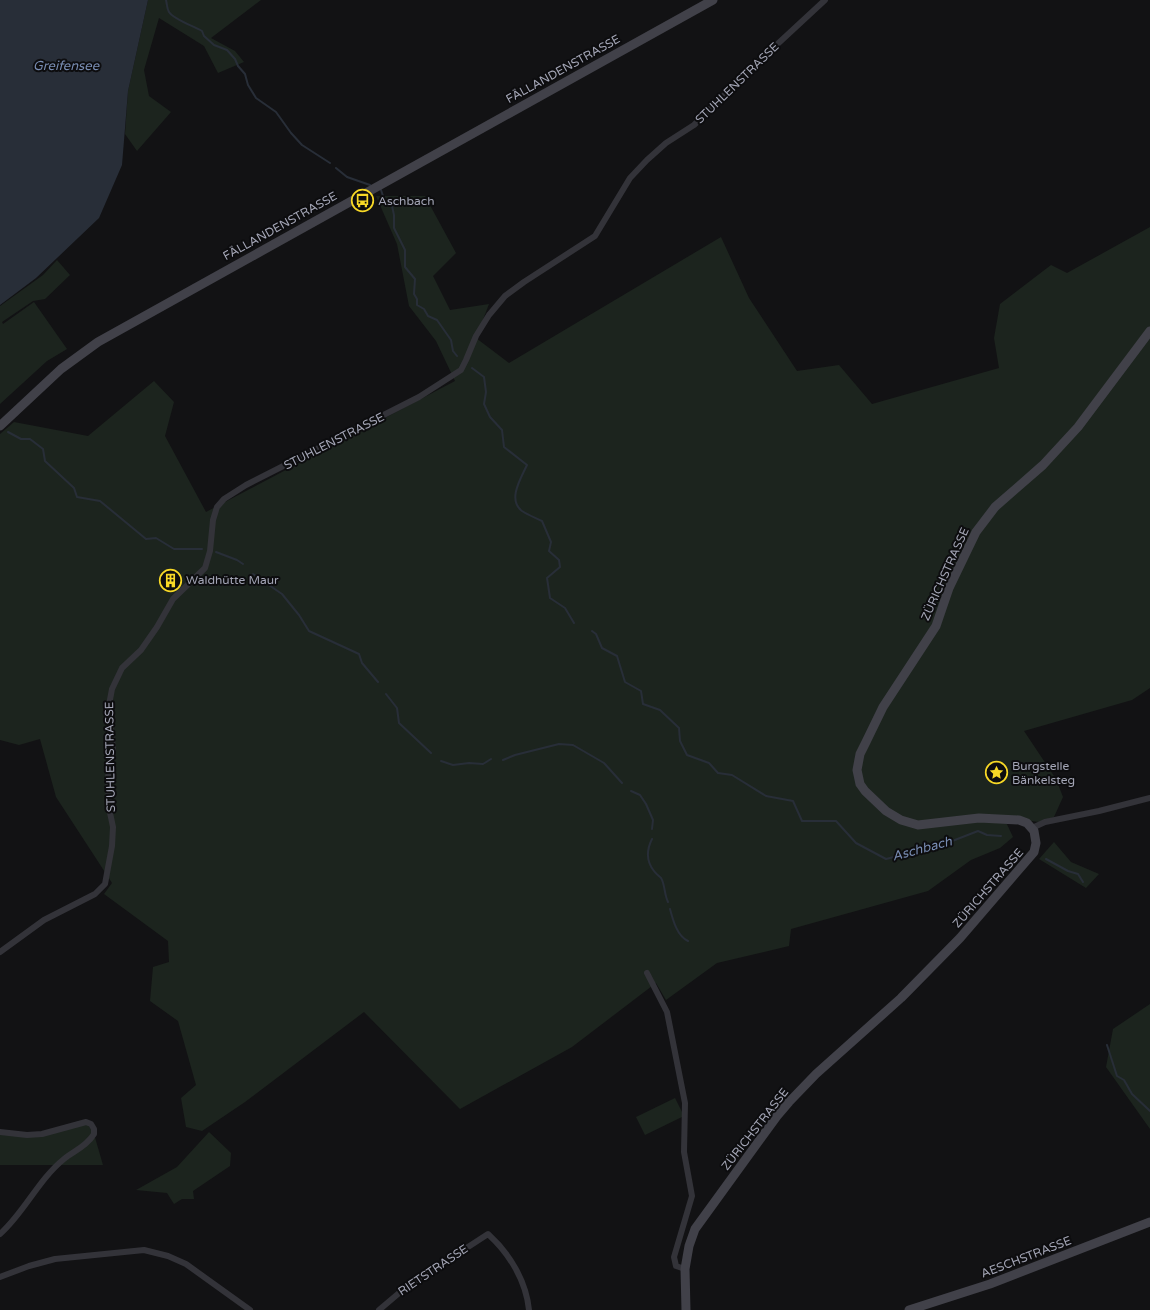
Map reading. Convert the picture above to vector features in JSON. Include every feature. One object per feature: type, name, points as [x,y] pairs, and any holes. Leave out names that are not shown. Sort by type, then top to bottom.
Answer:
[{"type":"street","name":"FÄLLANDENSTRASSE","points":[[0,426],[61,369],[98,342],[713,0]]},
{"type":"street","name":"STUHLENSTRASSE","points":[[0,952],[44,920],[95,894],[105,884],[112,846],[113,827],[109,808],[108,777],[113,751],[109,705],[112,689],[122,668],[141,650],[173,600],[205,568],[210,551],[213,520],[217,507],[224,499],[246,485],[420,397],[460,370],[476,336],[489,315],[505,296],[595,236],[630,178],[647,160],[666,143],[694,125],[757,63],[825,0]]},
{"type":"street","name":"ZÜRICHSTRASSE","points":[[686,1310],[685,1269],[688,1246],[695,1229],[777,1116],[816,1074],[902,998],[960,938],[1029,860],[1034,852],[1036,847],[1036,836],[1032,828],[1027,823],[1019,820],[979,818],[918,825],[901,820],[886,812],[865,791],[860,784],[856,770],[860,754],[883,707],[936,626],[950,588],[976,532],[995,507],[1042,465],[1078,427],[1150,330]]},
{"type":"street","points":[[1032,828],[1045,822],[1099,811],[1150,798]]},
{"type":"street","points":[[647,973],[667,1012],[685,1103],[684,1152],[692,1196],[674,1257],[676,1266],[685,1269]]},
{"type":"street","points":[[0,1132],[27,1135],[42,1134],[86,1122],[91,1124],[94,1129],[94,1134],[87,1143],[63,1160],[41,1183],[11,1225],[0,1234]]},
{"type":"street","name":"AESCHSTRASSE","points":[[909,1310],[990,1284],[1150,1222]]},
{"type":"street","name":"RIETSTRASSE","points":[[379,1310],[405,1288],[488,1234],[496,1241],[522,1279],[526,1290],[529,1310]]},
{"type":"street","points":[[0,1277],[29,1266],[55,1259],[144,1250],[168,1256],[186,1264],[250,1310]]},
{"type":"shaded area","points":[[148,0],[261,0],[211,38],[235,51],[244,62],[218,73],[204,46],[159,18],[144,70],[149,96],[171,112],[137,151],[125,134],[128,91]]},
{"type":"shaded area","points":[[376,196],[425,196],[456,253],[433,276],[450,310],[489,304],[476,338],[509,363],[721,237],[749,298],[797,371],[839,365],[872,404],[999,368],[994,338],[1000,304],[1051,265],[1067,273],[1150,227],[1150,688],[1132,700],[1024,731],[1056,779],[1063,797],[1054,817],[1039,822],[1004,818],[1013,837],[1000,848],[971,860],[928,891],[791,929],[789,946],[717,963],[666,1000],[656,983],[572,1047],[460,1109],[364,1012],[245,1102],[202,1131],[186,1127],[181,1098],[196,1085],[178,1021],[150,1001],[153,967],[169,962],[168,941],[104,894],[112,883],[56,797],[40,739],[19,745],[0,740],[0,434],[14,422],[88,436],[154,381],[174,402],[165,436],[206,512],[455,381],[436,341],[409,306],[397,244]]},
{"type":"shaded area","points":[[57,260],[70,275],[45,299],[33,301],[2,322],[3,324],[34,302],[67,349],[47,361],[0,404],[0,306],[43,275]]},
{"type":"shaded area","points":[[1054,842],[1071,862],[1099,874],[1086,888],[1039,859]]},
{"type":"shaded area","points":[[1150,1004],[1150,1129],[1106,1067],[1113,1029]]},
{"type":"shaded area","points":[[675,1098],[684,1116],[645,1135],[636,1117]]},
{"type":"shaded area","points":[[86,1122],[94,1134],[103,1165],[0,1165],[0,1132],[27,1135]]},
{"type":"shaded area","points":[[209,1132],[231,1153],[230,1166],[193,1191],[194,1199],[182,1199],[174,1204],[167,1193],[136,1190],[177,1167]]},
{"type":"water","name":"Greifensee","points":[[0,0],[148,0],[128,91],[122,165],[99,218],[36,278],[0,305]]},
{"type":"waterway","name":"Aschbach","points":[[166,0],[169,12],[172,15],[202,31],[204,36],[214,45],[227,50],[245,74],[248,85],[256,98],[276,112],[291,133],[302,145],[330,163]]},
{"type":"waterway","name":"Aschbach","points":[[336,168],[347,177],[370,185]]},
{"type":"waterway","name":"Aschbach","points":[[381,190],[385,202],[392,206],[394,228],[405,250],[405,267],[415,279],[414,294],[417,299],[417,305],[424,309],[428,316],[437,320],[451,340],[453,351],[457,356]]},
{"type":"waterway","name":"Aschbach","points":[[472,368],[484,377],[486,392],[484,404],[490,417],[502,430],[504,447],[527,465],[515,495],[516,501],[522,511],[542,521],[551,542],[549,551],[559,560],[560,567],[547,578],[550,598],[565,608],[574,623]]},
{"type":"waterway","points":[[8,432],[21,439],[30,439],[43,449],[45,461],[74,488],[77,497],[100,501],[146,539],[156,538],[174,549],[202,549]]},
{"type":"waterway","points":[[216,552],[237,560],[243,564]]},
{"type":"waterway","points":[[253,574],[282,594],[299,615],[309,631],[359,654],[362,663],[378,682]]},
{"type":"waterway","name":"Aschbach","points":[[592,631],[596,634],[602,648],[617,656],[625,682],[641,691],[643,704],[660,710],[679,728],[680,741],[687,755],[709,763],[718,773],[732,775],[766,796],[793,801],[802,821],[836,821],[856,843],[886,859],[942,845],[978,831],[987,835],[1001,836]]},
{"type":"waterway","points":[[386,694],[397,708],[399,723],[431,753]]},
{"type":"waterway","points":[[503,760],[515,755],[559,744],[573,745],[604,763],[622,783]]},
{"type":"waterway","points":[[441,761],[453,765],[469,763],[483,764],[491,759]]},
{"type":"waterway","points":[[631,791],[640,795],[646,804],[653,820],[652,829]]},
{"type":"waterway","points":[[652,839],[648,852],[648,860],[651,867],[662,880],[668,902]]},
{"type":"waterway","name":"Aschbach","points":[[1046,859],[1068,871],[1078,874],[1083,882]]},
{"type":"waterway","points":[[670,909],[678,932],[688,941]]},
{"type":"waterway","name":"Aschbach","points":[[1107,1045],[1117,1076],[1124,1080],[1132,1094],[1150,1111]]},
{"type":"place","name":"Aschbach","points":[[362,201]]},
{"type":"place","name":"Waldhütte Maur","points":[[170,580]]},
{"type":"place","name":"Burgstelle Bänkelsteg","points":[[997,773]]}]
